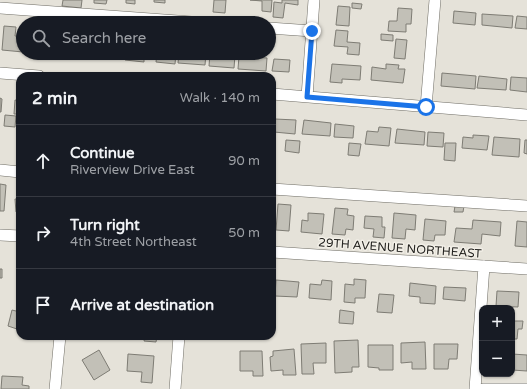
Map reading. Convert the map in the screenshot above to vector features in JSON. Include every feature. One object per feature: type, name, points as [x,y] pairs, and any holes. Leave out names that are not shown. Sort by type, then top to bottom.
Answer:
[{"type":"street","points":[[307,97],[314,0]]},
{"type":"street","points":[[426,107],[436,0]]},
{"type":"street","points":[[0,8],[109,16]]},
{"type":"street","points":[[276,28],[312,31]]},
{"type":"street","points":[[0,73],[16,74]]},
{"type":"street","points":[[276,94],[527,115]]},
{"type":"street","points":[[0,170],[16,172]]},
{"type":"street","points":[[276,189],[527,206]]},
{"type":"street","points":[[0,235],[16,236]]},
{"type":"street","name":"29TH AVENUE NORTHEAST","points":[[276,252],[527,269]]},
{"type":"street","points":[[475,389],[484,266]]},
{"type":"street","points":[[55,389],[60,340]]},
{"type":"street","points":[[175,389],[179,340]]},
{"type":"street","points":[[483,389],[527,389]]},
{"type":"building","points":[[63,0],[82,0],[81,8],[62,6]]},
{"type":"building","points":[[94,0],[107,0],[106,4],[94,3]]},
{"type":"building","points":[[126,0],[135,0],[135,4],[126,3]]},
{"type":"building","points":[[154,0],[165,0],[165,3],[154,2]]},
{"type":"building","points":[[214,0],[226,0],[225,13],[213,12]]},
{"type":"building","points":[[250,0],[272,0],[271,12],[262,11],[262,1]]},
{"type":"building","points":[[282,0],[298,0],[298,5],[285,3],[283,18],[273,16],[274,2],[282,3]]},
{"type":"building","points":[[352,3],[362,4],[361,9],[352,8]]},
{"type":"building","points":[[338,6],[350,7],[349,26],[336,25]]},
{"type":"building","points":[[398,8],[412,9],[411,24],[406,24],[406,32],[388,31],[389,21],[397,21]]},
{"type":"building","points":[[454,11],[476,13],[475,25],[453,23]]},
{"type":"building","points":[[482,14],[513,16],[512,28],[482,25]]},
{"type":"building","points":[[517,16],[527,17],[527,29],[515,28]]},
{"type":"building","points":[[4,26],[16,27],[16,51],[2,50]]},
{"type":"building","points":[[336,30],[348,31],[347,42],[360,43],[359,55],[347,54],[348,47],[334,46]]},
{"type":"building","points":[[381,34],[393,35],[393,41],[381,40]]},
{"type":"building","points":[[396,39],[407,40],[405,59],[394,58]]},
{"type":"building","points":[[125,60],[144,60],[144,62]]},
{"type":"building","points":[[156,60],[175,60],[175,64],[156,62]]},
{"type":"building","points":[[178,60],[205,60],[205,65],[178,63]]},
{"type":"building","points":[[209,60],[235,60],[234,68],[209,66]]},
{"type":"building","points":[[239,60],[267,60],[266,71],[238,69]]},
{"type":"building","points":[[274,60],[290,60],[289,72],[272,71]]},
{"type":"building","points":[[332,64],[361,66],[360,80],[342,79],[342,83],[330,82]]},
{"type":"building","points":[[386,64],[399,65],[398,69],[405,69],[403,83],[371,80],[372,67],[386,69]]},
{"type":"building","points":[[442,73],[476,76],[475,89],[441,86]]},
{"type":"building","points":[[479,76],[507,79],[506,90],[477,88]]},
{"type":"building","points":[[511,77],[527,78],[527,92],[510,90]]},
{"type":"building","points":[[0,98],[2,99],[1,112],[0,112]]},
{"type":"building","points":[[15,100],[16,114],[14,114]]},
{"type":"building","points":[[5,115],[16,116],[15,127],[4,126]]},
{"type":"building","points":[[276,119],[296,120],[295,134],[276,132]]},
{"type":"building","points":[[304,120],[331,123],[330,136],[302,134]]},
{"type":"building","points":[[335,124],[354,126],[353,138],[334,137]]},
{"type":"building","points":[[379,127],[391,128],[389,146],[365,144],[367,131],[378,132]]},
{"type":"building","points":[[397,129],[425,132],[424,145],[395,143]]},
{"type":"building","points":[[428,132],[444,133],[443,147],[427,146]]},
{"type":"building","points":[[473,135],[489,136],[487,150],[462,148],[463,137],[473,138]]},
{"type":"building","points":[[494,137],[520,139],[519,157],[492,155]]},
{"type":"building","points":[[286,140],[300,141],[299,153],[285,151]]},
{"type":"building","points":[[525,140],[527,140],[527,154],[524,153]]},
{"type":"building","points":[[349,143],[361,144],[359,156],[348,155]]},
{"type":"building","points":[[445,143],[456,143],[455,161],[444,160]]},
{"type":"building","points":[[0,184],[6,185],[4,211],[0,211]]},
{"type":"building","points":[[278,204],[291,205],[289,231],[276,230]]},
{"type":"building","points":[[455,206],[464,206],[463,212],[454,212]]},
{"type":"building","points":[[335,208],[348,209],[347,215],[354,216],[353,230],[346,229],[345,235],[332,234]]},
{"type":"building","points":[[308,213],[324,214],[322,234],[301,232],[302,220],[308,221]]},
{"type":"building","points":[[394,213],[416,215],[415,230],[406,229],[405,239],[392,238]]},
{"type":"building","points":[[365,216],[382,217],[382,227],[385,227],[384,238],[373,237],[374,229],[364,228]]},
{"type":"building","points":[[425,219],[446,221],[445,235],[435,235],[434,241],[423,240]]},
{"type":"building","points":[[473,220],[501,222],[500,236],[482,234],[481,244],[454,242],[456,228],[472,229]]},
{"type":"building","points":[[517,221],[527,222],[527,247],[515,246]]},
{"type":"building","points":[[0,269],[2,269],[2,278],[0,278]]},
{"type":"building","points":[[354,279],[366,280],[365,298],[355,298],[355,303],[344,302],[345,284],[354,285]]},
{"type":"building","points":[[276,280],[299,282],[297,297],[276,296]]},
{"type":"building","points":[[322,280],[332,281],[331,300],[309,298],[310,284],[321,285]]},
{"type":"building","points":[[410,283],[436,286],[435,304],[420,303],[420,297],[409,296]]},
{"type":"building","points":[[444,287],[466,288],[465,301],[443,299]]},
{"type":"building","points":[[497,291],[519,292],[518,307],[515,307],[515,305],[496,305]]},
{"type":"building","points":[[379,294],[394,295],[392,313],[377,312]]},
{"type":"building","points":[[12,310],[16,311],[16,329],[8,326]]},
{"type":"building","points":[[340,310],[354,312],[353,324],[339,323]]},
{"type":"building","points":[[515,321],[523,321],[522,329],[518,329],[517,339],[515,339]]},
{"type":"building","points":[[144,340],[156,340],[156,342]]},
{"type":"building","points":[[358,340],[359,367],[352,367],[352,372],[335,373],[334,341]]},
{"type":"building","points":[[425,342],[426,369],[412,369],[412,362],[401,363],[401,343]]},
{"type":"building","points":[[326,343],[326,363],[313,363],[314,374],[302,374],[301,344]]},
{"type":"building","points":[[434,344],[458,344],[457,359],[449,359],[448,369],[434,369]]},
{"type":"building","points":[[368,345],[393,345],[393,370],[379,370],[379,368],[368,367]]},
{"type":"building","points":[[294,349],[296,375],[283,375],[283,370],[271,371],[270,357],[273,356],[273,351]]},
{"type":"building","points":[[99,350],[110,370],[94,380],[82,360]]},
{"type":"building","points":[[240,351],[262,351],[263,376],[253,376],[253,371],[240,371]]},
{"type":"building","points":[[128,354],[154,356],[152,383],[141,382],[142,372],[127,371]]},
{"type":"building","points":[[515,354],[527,355],[527,371],[515,370]]},
{"type":"building","points":[[2,376],[23,377],[22,385],[29,386],[29,389],[1,389]]},
{"type":"route","points":[[312,31],[307,97],[426,107]]}]
